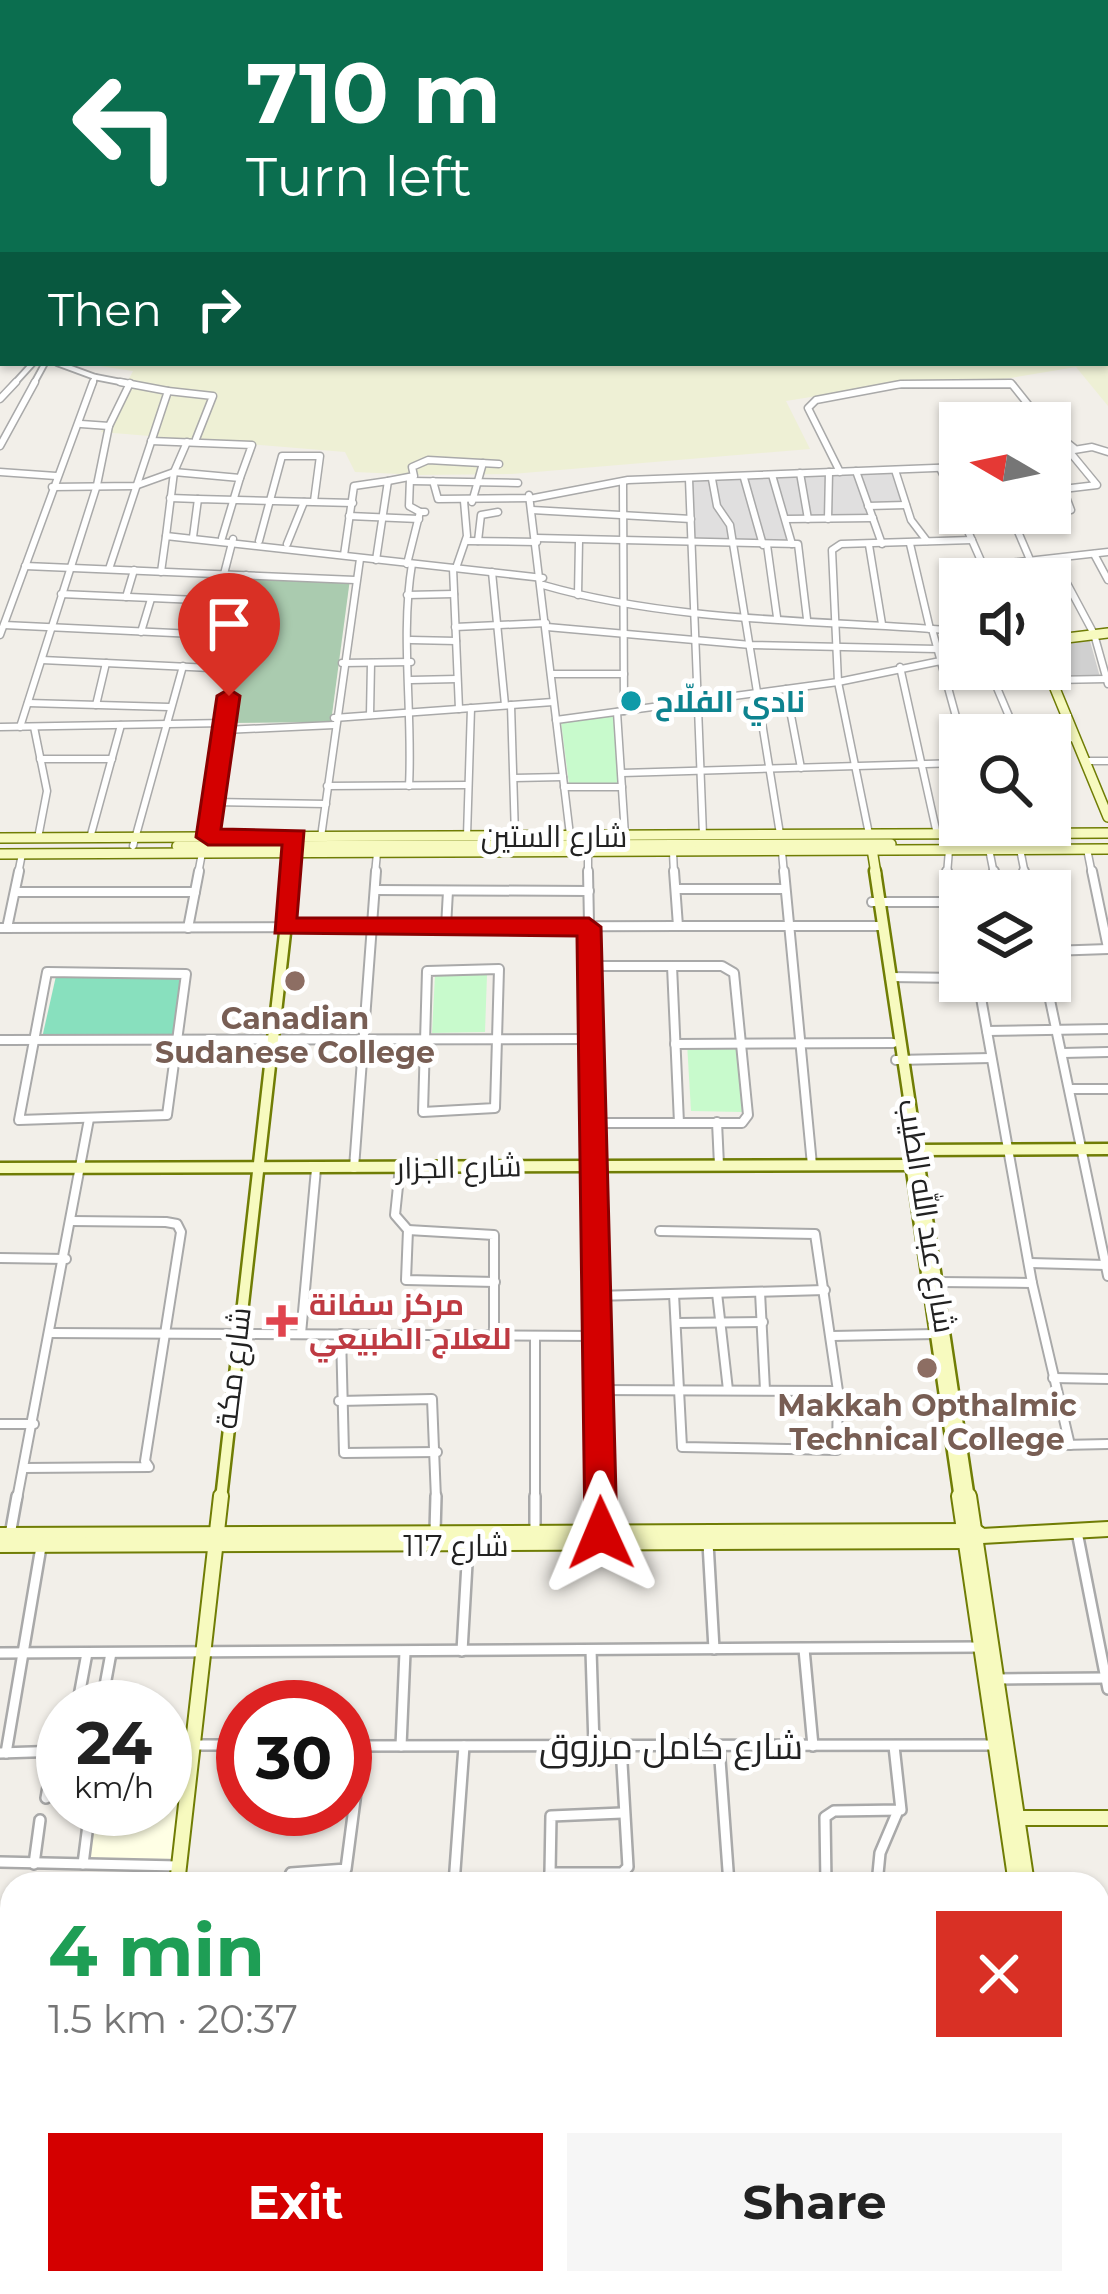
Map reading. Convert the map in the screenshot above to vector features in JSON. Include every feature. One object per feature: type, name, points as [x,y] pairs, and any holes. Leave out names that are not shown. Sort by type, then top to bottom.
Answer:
[{"type":"street","points":[[0,400],[29,366]]},
{"type":"street","points":[[0,446],[43,366]]},
{"type":"street","points":[[65,366],[95,377],[168,391],[208,391],[213,396],[196,439]]},
{"type":"street","points":[[0,635],[95,377]]},
{"type":"street","points":[[840,472],[808,409],[816,400],[902,384],[1011,382],[1026,402]]},
{"type":"street","points":[[20,727],[97,485],[109,426],[130,383]]},
{"type":"street","points":[[109,569],[168,391]]},
{"type":"street","points":[[81,424],[109,426]]},
{"type":"street","points":[[151,441],[196,439],[252,445],[221,538]]},
{"type":"street","points":[[161,572],[174,472],[187,442]]},
{"type":"street","points":[[1072,450],[1108,452]]},
{"type":"street","points":[[1071,488],[1097,484],[1072,450]]},
{"type":"street","points":[[260,541],[282,456],[318,455],[314,501]]},
{"type":"street","points":[[421,514],[409,506],[410,479],[415,475],[411,468],[428,460],[500,464]]},
{"type":"street","points":[[458,709],[454,569],[466,541],[468,501],[483,463]]},
{"type":"street","points":[[433,481],[438,500],[468,501],[580,494],[623,482],[939,468]]},
{"type":"street","points":[[895,470],[906,505],[928,543]]},
{"type":"street","points":[[856,471],[882,544]]},
{"type":"street","points":[[0,472],[56,476]]},
{"type":"street","points":[[52,487],[135,486],[174,472],[240,478]]},
{"type":"street","points":[[800,472],[808,519]]},
{"type":"street","points":[[828,519],[829,472]]},
{"type":"street","points":[[772,475],[792,544]]},
{"type":"street","points":[[743,477],[765,545],[777,617]]},
{"type":"street","points":[[688,478],[703,835]]},
{"type":"street","points":[[344,555],[355,485],[410,479],[516,480],[532,510],[537,540],[570,836]]},
{"type":"street","points":[[712,479],[733,545],[780,834]]},
{"type":"street","points":[[376,560],[388,482]]},
{"type":"street","points":[[623,482],[625,835]]},
{"type":"street","points":[[170,498],[353,503]]},
{"type":"street","points":[[193,537],[198,499]]},
{"type":"street","points":[[287,544],[304,502]]},
{"type":"street","points":[[868,506],[906,505]]},
{"type":"street","points":[[532,510],[691,519]]},
{"type":"street","points":[[478,541],[481,515],[498,512]]},
{"type":"street","points":[[349,516],[421,514]]},
{"type":"street","points":[[409,786],[413,712],[407,596],[421,514]]},
{"type":"street","points":[[786,519],[873,518]]},
{"type":"street","points":[[970,534],[979,558]]},
{"type":"street","points":[[166,536],[260,541],[360,559],[492,572],[543,581],[578,596],[624,602],[939,630]]},
{"type":"street","points":[[224,574],[233,539]]},
{"type":"street","points":[[867,843],[838,682],[832,550],[972,539]]},
{"type":"street","points":[[466,541],[800,545],[807,619]]},
{"type":"street","points":[[578,596],[579,541]]},
{"type":"street","points":[[869,544],[882,624]]},
{"type":"street","points":[[910,544],[939,656]]},
{"type":"street","points":[[1062,558],[1108,552]]},
{"type":"street","points":[[1094,554],[1108,580]]},
{"type":"street","points":[[321,837],[360,559]]},
{"type":"street","points":[[26,566],[356,580]]},
{"type":"street","points":[[126,597],[134,570]]},
{"type":"street","points":[[492,572],[508,705],[515,836]]},
{"type":"street","points":[[208,837],[246,575]]},
{"type":"street","points":[[1071,591],[1094,634],[1107,681],[1071,677]]},
{"type":"street","points":[[61,594],[242,602]]},
{"type":"street","points":[[407,596],[454,595]]},
{"type":"street","points":[[141,632],[151,599]]},
{"type":"street","points":[[4,625],[237,636]]},
{"type":"street","points":[[455,627],[547,625],[751,645],[937,649]]},
{"type":"street","points":[[1071,637],[1108,632]]},
{"type":"street","points":[[411,640],[456,641]]},
{"type":"street","points":[[42,660],[232,669]]},
{"type":"street","points":[[556,720],[838,682],[939,660]]},
{"type":"street","points":[[342,662],[411,662]]},
{"type":"street","points":[[95,705],[106,663]]},
{"type":"street","points":[[370,715],[371,663]]},
{"type":"street","points":[[134,842],[183,666]]},
{"type":"street","points":[[900,668],[937,834]]},
{"type":"street","points":[[551,674],[624,674]]},
{"type":"street","points":[[411,680],[458,680]]},
{"type":"street","points":[[786,689],[801,768]]},
{"type":"street","points":[[1056,690],[1108,818],[1103,833]]},
{"type":"street","points":[[0,727],[225,727],[553,702]]},
{"type":"street","points":[[28,703],[169,707]]},
{"type":"street","points":[[462,844],[471,708]]},
{"type":"street","points":[[90,838],[121,725]]},
{"type":"street","points":[[34,727],[47,791],[38,838]]},
{"type":"street","points":[[1071,738],[1076,738]]},
{"type":"street","points":[[40,760],[112,759]]},
{"type":"street","points":[[1085,761],[1108,761]]},
{"type":"street","points":[[622,773],[939,763]]},
{"type":"street","points":[[514,778],[622,787]]},
{"type":"street","points":[[1095,785],[1108,784]]},
{"type":"street","points":[[327,786],[469,785]]},
{"type":"street","points":[[214,802],[326,804]]},
{"type":"street","name":"شارع الستين","points":[[1071,831],[1103,833]]},
{"type":"street","name":"شارع الستين","points":[[590,844],[625,835],[780,834],[867,843],[937,834]]},
{"type":"street","name":"شارع الستين","points":[[0,846],[462,844],[515,836],[570,836],[590,844],[737,848],[939,844]]},
{"type":"street","name":"شارع الستين","points":[[134,842],[208,837],[294,845],[321,837],[462,844]]},
{"type":"street","name":"شارع الستين","points":[[0,846],[38,838],[113,842]]},
{"type":"street","points":[[0,846],[22,854],[202,853],[294,845],[377,853],[462,844],[590,844],[673,852],[737,848],[782,852],[867,843],[949,850],[1108,846]]},
{"type":"street","name":"شارع عبد الله الطيب","points":[[867,843],[899,1059]]},
{"type":"street","points":[[590,844],[601,1533]]},
{"type":"street","name":"شارع مكة","points":[[192,1745],[294,845]]},
{"type":"street","name":"شارع الستين","points":[[1071,846],[1108,846]]},
{"type":"street","points":[[989,849],[994,870]]},
{"type":"street","points":[[1020,849],[1024,870]]},
{"type":"street","points":[[1071,950],[1108,948],[1087,849]]},
{"type":"street","points":[[947,870],[949,850]]},
{"type":"street","points":[[673,852],[678,926]]},
{"type":"street","points":[[782,852],[812,1165]]},
{"type":"street","points":[[188,928],[202,853]]},
{"type":"street","points":[[354,1168],[377,853]]},
{"type":"street","points":[[22,854],[3,928],[879,926]]},
{"type":"street","points":[[676,889],[784,889]]},
{"type":"street","points":[[375,890],[589,891]]},
{"type":"street","points":[[446,927],[448,891]]},
{"type":"street","points":[[15,892],[195,892]]},
{"type":"street","points":[[1096,900],[1108,900]]},
{"type":"street","points":[[875,902],[939,902]]},
{"type":"street","name":"شارع عبد الله الطيب","points":[[879,926],[890,977],[936,1334],[997,1679],[1015,1872]]},
{"type":"street","points":[[590,966],[722,966],[734,973],[746,1121],[591,1123]]},
{"type":"street","points":[[672,966],[680,1123]]},
{"type":"street","points":[[500,969],[498,1040],[495,1108],[429,1112],[419,1108],[427,971],[500,969]]},
{"type":"street","points":[[53,971],[186,974],[167,1115],[19,1120],[33,1041],[45,976],[53,971]]},
{"type":"street","points":[[890,977],[939,978]]},
{"type":"street","points":[[982,1002],[1032,1283],[1070,1445]]},
{"type":"street","points":[[1050,1002],[1108,1276]]},
{"type":"street","points":[[987,1031],[1108,1029]]},
{"type":"street","points":[[0,1040],[590,1039]]},
{"type":"street","points":[[675,1044],[893,1043]]},
{"type":"street","points":[[1063,1052],[1108,1052]]},
{"type":"street","points":[[899,1059],[991,1058]]},
{"type":"street","points":[[1070,1089],[1108,1089]]},
{"type":"street","points":[[3,1538],[34,1424],[89,1119]]},
{"type":"street","points":[[717,1122],[719,1165]]},
{"type":"street","name":"شارع الجزار","points":[[0,1168],[812,1165],[1009,1150],[1108,1149]]},
{"type":"street","name":"شارع عبد الله الطيب","points":[[914,1157],[937,1282],[950,1402],[962,1447],[996,1745],[1024,1872]]},
{"type":"street","points":[[400,1167],[394,1215],[408,1230],[494,1235],[494,1335]]},
{"type":"street","points":[[255,1186],[289,1169]]},
{"type":"street","points":[[301,1334],[316,1169]]},
{"type":"street","points":[[24,1468],[148,1467],[181,1232],[177,1224],[72,1221]]},
{"type":"street","points":[[408,1230],[406,1280],[495,1282]]},
{"type":"street","points":[[660,1232],[815,1234],[838,1391],[841,1444],[837,1450],[682,1447],[674,1294]]},
{"type":"street","points":[[0,1258],[66,1259]]},
{"type":"street","points":[[1030,1263],[1106,1265]]},
{"type":"street","points":[[937,1282],[1032,1283]]},
{"type":"street","points":[[595,1296],[825,1290]]},
{"type":"street","points":[[760,1292],[765,1390]]},
{"type":"street","points":[[717,1293],[728,1390]]},
{"type":"street","points":[[677,1323],[763,1322]]},
{"type":"street","points":[[52,1334],[596,1336]]},
{"type":"street","points":[[341,1334],[339,1401],[344,1453],[437,1452]]},
{"type":"street","points":[[832,1336],[936,1334]]},
{"type":"street","points":[[535,1336],[535,1533]]},
{"type":"street","points":[[1053,1378],[1108,1379]]},
{"type":"street","points":[[598,1390],[838,1391]]},
{"type":"street","points":[[339,1401],[432,1399],[437,1452],[435,1533]]},
{"type":"street","points":[[0,1424],[34,1424]]},
{"type":"street","points":[[962,1447],[1108,1444]]},
{"type":"street","points":[[973,1536],[1108,1529]]},
{"type":"street","points":[[997,1679],[1107,1683],[1076,1532]]},
{"type":"street","name":"شارع 117","points":[[3,1538],[41,1545],[435,1533],[535,1533],[572,1539],[601,1533],[973,1536]]},
{"type":"street","name":"شارع 117","points":[[3,1538],[214,1538],[468,1546],[572,1539],[708,1544],[973,1536]]},
{"type":"street","points":[[708,1544],[714,1649]]},
{"type":"street","points":[[36,1753],[3,1753],[41,1545]]},
{"type":"street","points":[[462,1651],[468,1546]]},
{"type":"street","points":[[0,1653],[982,1647]]},
{"type":"street","points":[[804,1649],[813,1746]]},
{"type":"street","points":[[591,1650],[594,1746]]},
{"type":"street","points":[[401,1746],[405,1651]]},
{"type":"street","points":[[82,1680],[87,1653]]},
{"type":"street","points":[[106,1680],[110,1653]]},
{"type":"street","points":[[192,1745],[216,1745]]},
{"type":"street","name":"شارع كامل مرزوق","points":[[372,1746],[996,1745]]},
{"type":"street","points":[[455,1872],[464,1746]]},
{"type":"street","points":[[615,1872],[626,1871],[621,1746]]},
{"type":"street","points":[[718,1746],[728,1872]]},
{"type":"street","points":[[878,1872],[880,1853],[897,1813],[894,1746]]},
{"type":"street","points":[[826,1872],[825,1817],[834,1811],[897,1813]]},
{"type":"street","points":[[549,1872],[551,1816],[622,1813]]},
{"type":"street","points":[[1012,1818],[1105,1815]]},
{"type":"street","points":[[34,1864],[38,1836]]},
{"type":"street","points":[[83,1864],[87,1836]]},
{"type":"street","name":"شارع مكة","points":[[178,1872],[182,1836]]},
{"type":"street","points":[[313,1872],[346,1869],[350,1836]]},
{"type":"street","points":[[0,1862],[179,1866]]},
{"type":"shaded area","points":[[100,366],[1108,366],[1108,406],[1076,367],[1004,379],[879,386],[786,401],[810,449],[512,474],[421,475],[355,472],[345,452],[101,432],[133,371]]},
{"type":"shaded area","points":[[894,471],[906,505],[868,507],[871,518],[786,519],[792,545],[692,542],[690,477]]},
{"type":"shaded area","points":[[250,575],[350,579],[331,722],[228,723]]},
{"type":"shaded area","points":[[1071,641],[1090,641],[1100,677],[1071,677]]},
{"type":"shaded area","points":[[90,1836],[175,1836],[173,1859],[87,1858]]},
{"type":"green space","points":[[616,714],[618,784],[569,784],[561,722]]},
{"type":"green space","points":[[182,974],[175,1039],[42,1038],[56,976]]},
{"type":"green space","points":[[435,975],[487,975],[485,1032],[432,1033]]},
{"type":"green space","points":[[687,1043],[738,1043],[742,1112],[691,1111]]},
{"type":"place","name":"نادي الفلّاح","points":[[631,701]]},
{"type":"place","name":"Canadian Sudanese College","points":[[295,981]]},
{"type":"place","name":"مركز سفانة للعلاج الطبيعي","points":[[282,1321]]},
{"type":"place","name":"Makkah Opthalmic Technical College","points":[[927,1368]]},
{"type":"route","points":[[229,696],[208,837],[295,837],[284,927],[589,927],[601,1533]]}]
